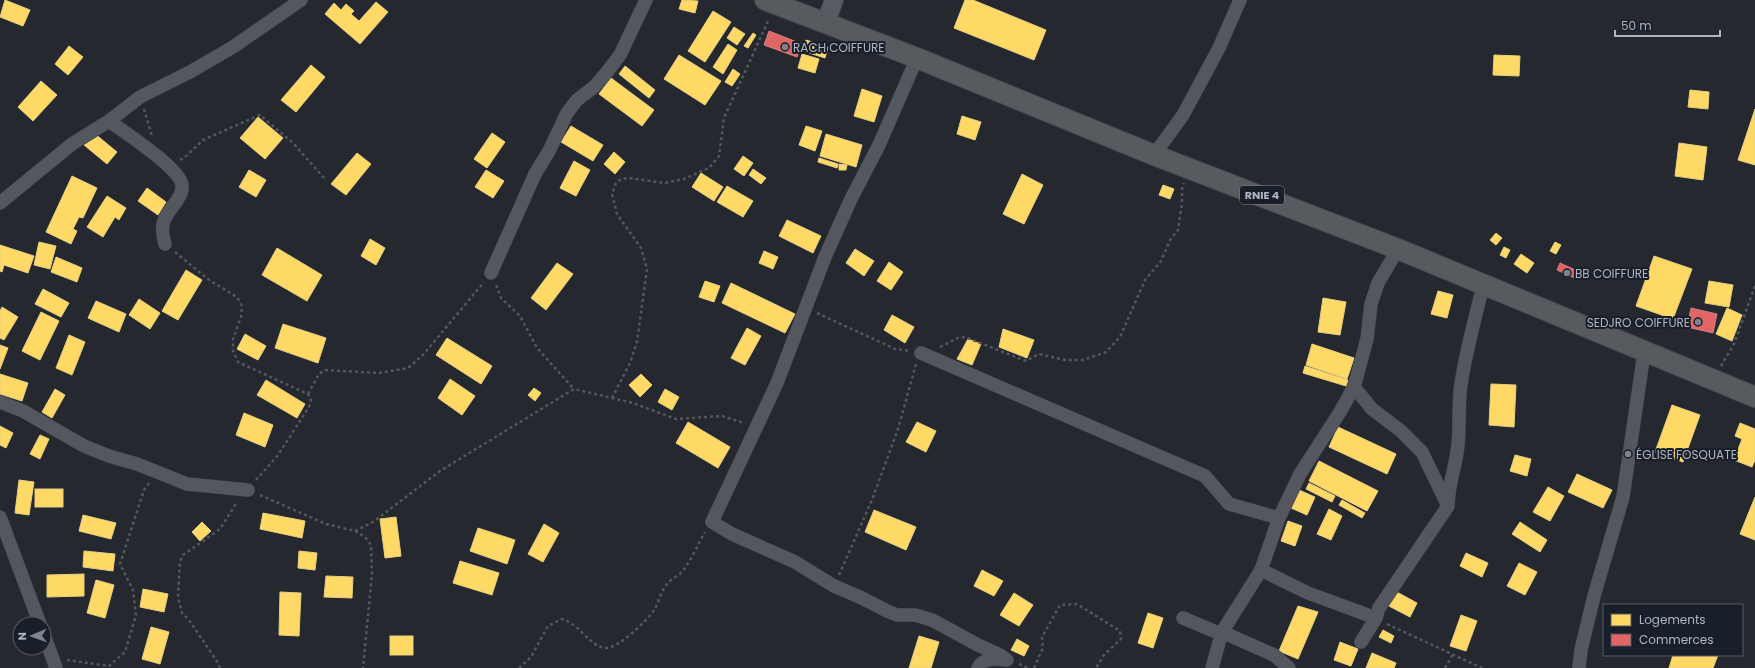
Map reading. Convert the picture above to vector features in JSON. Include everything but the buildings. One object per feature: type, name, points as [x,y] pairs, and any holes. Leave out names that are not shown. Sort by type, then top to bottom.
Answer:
[{"type":"main road","name":"RNIE 4","points":[[771,2],[917,58],[1154,155],[1398,249],[1644,353],[1755,397]]},
{"type":"street","points":[[0,203],[72,144],[109,121],[140,97],[190,72],[234,47],[301,0]]},
{"type":"street","points":[[491,273],[534,174],[549,151],[567,114],[577,100],[603,77],[620,55],[646,0]]},
{"type":"street","points":[[826,22],[834,0]]},
{"type":"street","points":[[1154,155],[1183,115],[1219,48],[1240,0]]},
{"type":"street","points":[[917,58],[879,145],[851,199],[825,257],[777,383],[755,427],[712,522],[732,534],[795,562],[834,586],[897,615],[915,615],[932,620],[1007,660],[992,658],[981,662],[978,668]]},
{"type":"street","points":[[109,121],[166,163],[179,177],[182,186],[181,195],[162,222],[162,233],[165,244]]},
{"type":"street","points":[[1212,668],[1222,633],[1261,570],[1279,518],[1300,474],[1340,412],[1354,387],[1367,339],[1371,304],[1378,283],[1398,249]]},
{"type":"street","points":[[1361,642],[1376,618],[1379,608],[1448,506],[1448,493],[1453,476],[1458,444],[1460,386],[1469,339],[1483,286]]},
{"type":"street","points":[[921,353],[1205,476],[1229,504],[1279,518]]},
{"type":"street","points":[[1579,668],[1581,650],[1594,596],[1623,497],[1644,353]]},
{"type":"street","points":[[1354,387],[1372,409],[1401,431],[1422,452],[1448,506]]},
{"type":"street","points":[[0,402],[23,411],[84,446],[109,456],[138,464],[162,475],[199,486],[248,490]]},
{"type":"street","points":[[0,517],[37,616]]},
{"type":"street","points":[[1261,570],[1308,593],[1376,618]]},
{"type":"street","points":[[1183,618],[1274,655],[1288,668]]},
{"type":"path","points":[[612,398],[630,363],[637,342],[647,269],[641,248],[617,214],[612,194],[616,183],[629,178],[664,183],[684,179],[709,168],[719,156],[724,118],[771,2]]},
{"type":"path","points":[[140,97],[152,131],[152,140],[149,151]]},
{"type":"path","points":[[166,163],[184,158],[202,140],[260,115],[293,143],[325,179]]},
{"type":"path","points":[[805,308],[851,327],[895,349],[921,353],[930,352],[958,338],[965,337],[1026,361],[1039,354],[1065,360],[1083,360],[1106,352],[1120,337],[1144,280],[1161,261],[1170,240],[1178,230],[1182,203],[1182,189],[1191,168]]},
{"type":"path","points":[[165,244],[209,280],[237,297],[242,306],[241,317],[233,339],[233,351],[238,362],[308,394],[311,400],[309,406],[278,455],[237,502],[220,529],[187,552],[180,561],[178,597],[182,613],[190,620],[220,668]]},
{"type":"path","points":[[308,394],[319,374],[325,370],[379,373],[408,368],[423,355],[491,273],[501,298],[520,316],[537,348],[574,389],[633,403],[676,419],[722,416],[755,427]]},
{"type":"path","points":[[1712,380],[1734,344],[1755,286]]},
{"type":"path","points":[[834,586],[872,500],[898,429],[917,360],[921,353]]},
{"type":"path","points":[[355,531],[374,522],[440,471],[574,389]]},
{"type":"path","points":[[54,663],[109,666],[125,652],[136,616],[133,590],[120,564],[144,490],[155,477],[162,475]]},
{"type":"path","points":[[248,490],[326,524],[355,531],[365,537],[371,545],[373,558],[369,623],[363,668]]},
{"type":"path","points":[[520,668],[531,657],[548,626],[562,619],[569,621],[580,629],[591,641],[604,648],[611,647],[629,636],[653,611],[667,584],[681,573],[712,522]]},
{"type":"path","points":[[1034,668],[1043,648],[1042,637],[1060,605],[1077,604],[1120,631],[1121,639],[1104,655],[1096,668]]},
{"type":"path","points":[[1376,618],[1482,668]]},
{"type":"path","points":[[1445,668],[1452,654]]},
{"type":"place","name":"RACH COIFFURE","points":[[785,47]]},
{"type":"place","name":"BB COIFFURE","points":[[1567,273]]},
{"type":"place","name":"SEDJRO COIFFURE","points":[[1698,322]]},
{"type":"place","name":"ÉGLISE FOSQUATE","points":[[1628,454]]}]
